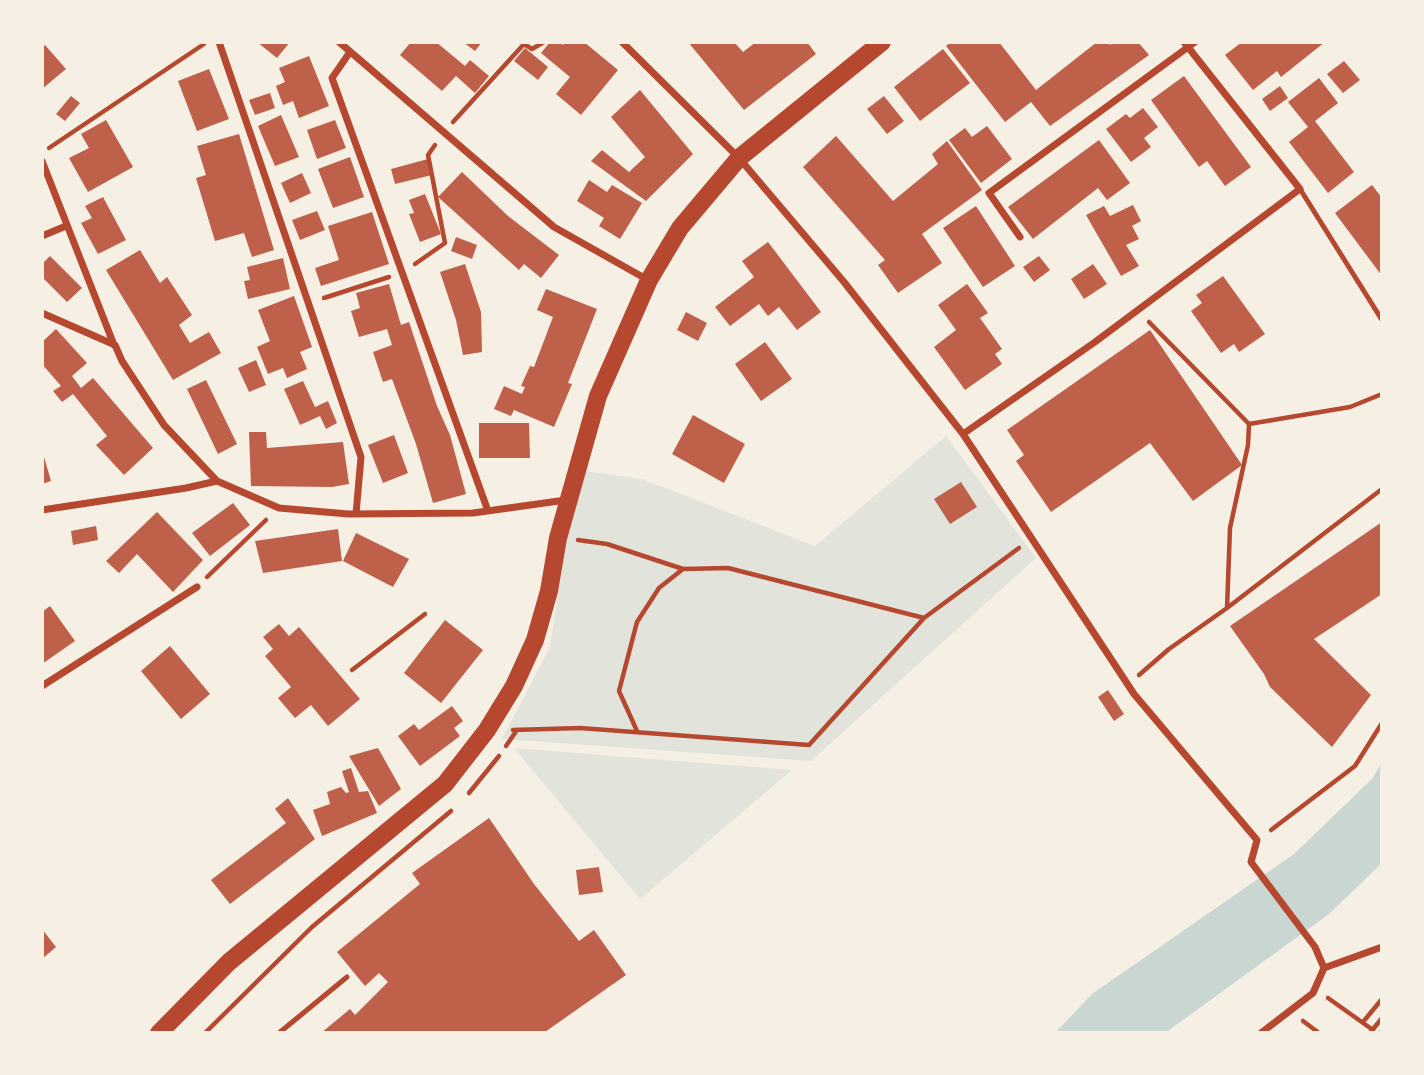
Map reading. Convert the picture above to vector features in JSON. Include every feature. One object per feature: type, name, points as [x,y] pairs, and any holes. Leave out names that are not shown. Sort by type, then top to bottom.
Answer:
[{"type":"main road","points":[[159,1033],[229,962],[445,784],[487,730],[514,687],[535,640],[549,591],[567,500],[598,396],[649,280],[680,228],[740,158],[882,42]]},
{"type":"street","points":[[219,42],[361,457],[356,514]]},
{"type":"street","points":[[339,42],[554,227],[649,280]]},
{"type":"street","points":[[622,42],[740,158],[844,282],[963,434],[1128,685],[1257,840],[1251,862],[1315,947],[1324,968]]},
{"type":"street","points":[[1020,237],[989,193],[1186,45],[1195,42]]},
{"type":"street","points":[[963,434],[1095,342],[1300,189],[1186,45]]},
{"type":"street","points":[[350,52],[332,78],[488,512]]},
{"type":"street","points":[[42,161],[122,361],[164,425],[217,481],[279,508],[356,514],[488,512],[567,500]]},
{"type":"street","points":[[42,236],[66,226]]},
{"type":"street","points":[[42,313],[115,345]]},
{"type":"street","points":[[42,510],[217,481]]},
{"type":"street","points":[[42,686],[197,587]]},
{"type":"street","points":[[1261,1033],[1313,993],[1324,968],[1382,947]]},
{"type":"lane","points":[[1300,189],[1382,320]]},
{"type":"lane","points":[[279,1033],[347,977]]},
{"type":"path","points":[[42,153],[207,42]]},
{"type":"path","points":[[309,303],[402,273],[445,243],[428,155],[443,133],[524,44],[533,49],[544,42]]},
{"type":"path","points":[[1137,309],[1249,424],[1248,445],[1230,528],[1227,608]]},
{"type":"path","points":[[1249,424],[1350,407],[1382,394]]},
{"type":"path","points":[[1128,685],[1170,649],[1382,489]]},
{"type":"path","points":[[197,587],[279,508]]},
{"type":"path","points":[[558,537],[607,544],[683,569],[728,568],[924,618]]},
{"type":"path","points":[[487,730],[580,728],[809,745],[924,618],[1031,540]]},
{"type":"path","points":[[637,731],[619,691],[637,622],[659,588],[683,569]]},
{"type":"path","points":[[352,670],[425,614]]},
{"type":"path","points":[[1257,840],[1355,766],[1382,723]]},
{"type":"path","points":[[466,796],[518,730]]},
{"type":"path","points":[[205,1033],[312,927],[439,823],[457,805]]},
{"type":"path","points":[[1313,993],[1332,999],[1372,1031],[1382,1018]]},
{"type":"path","points":[[1363,1022],[1382,999]]},
{"type":"path","points":[[1306,1023],[1319,1033]]},
{"type":"shaded area","points":[[946,436],[1036,558],[811,761],[502,739],[550,647],[577,470],[642,479],[815,546]]},
{"type":"shaded area","points":[[514,748],[792,770],[640,899]]},
{"type":"shaded area","points":[[1382,762],[1382,863],[1329,914],[1165,1033],[1055,1033],[1092,994],[1294,854],[1372,779]]},
{"type":"building","points":[[257,42],[290,42],[277,58]]},
{"type":"building","points":[[411,42],[436,42],[465,66],[470,60],[489,76],[475,93],[456,76],[442,91],[400,55]]},
{"type":"building","points":[[463,42],[482,42],[475,51]]},
{"type":"building","points":[[550,42],[563,45],[565,42],[584,42],[618,70],[581,115],[556,94],[570,77],[541,53]]},
{"type":"building","points":[[688,42],[734,42],[743,52],[756,42],[807,42],[816,54],[744,110]]},
{"type":"building","points":[[951,42],[999,42],[1036,90],[1097,42],[1108,42],[1110,45],[1114,42],[1138,42],[1149,55],[1050,126],[1031,102],[1005,122],[946,46]]},
{"type":"building","points":[[1242,42],[1325,42],[1281,77],[1277,71],[1253,90],[1225,55]]},
{"type":"building","points":[[45,45],[66,69],[42,89],[42,48]]},
{"type":"building","points":[[525,48],[548,67],[538,80],[514,61]]},
{"type":"building","points":[[943,49],[970,83],[920,121],[894,87]]},
{"type":"building","points":[[309,56],[329,106],[299,118],[293,101],[283,105],[276,86],[285,82],[279,68]]},
{"type":"building","points":[[1344,61],[1360,80],[1343,93],[1327,74]]},
{"type":"building","points":[[209,69],[229,119],[197,131],[178,81]]},
{"type":"building","points":[[1184,76],[1251,167],[1225,186],[1207,161],[1199,167],[1151,100]]},
{"type":"building","points":[[1319,78],[1338,103],[1315,121],[1354,172],[1328,193],[1289,142],[1308,127],[1288,102]]},
{"type":"building","points":[[1280,86],[1288,98],[1270,111],[1262,99]]},
{"type":"building","points":[[640,90],[693,154],[646,201],[591,161],[602,150],[629,172],[645,157],[611,117]]},
{"type":"building","points":[[270,93],[275,108],[255,115],[249,100]]},
{"type":"building","points":[[71,96],[80,103],[65,121],[56,114]]},
{"type":"building","points":[[884,96],[904,121],[887,134],[867,109]]},
{"type":"building","points":[[1143,108],[1158,127],[1144,138],[1151,147],[1131,162],[1106,129],[1126,114],[1130,118]]},
{"type":"building","points":[[281,115],[299,157],[275,166],[258,126]]},
{"type":"building","points":[[106,120],[133,167],[88,192],[69,158],[89,148],[81,134]]},
{"type":"building","points":[[335,120],[346,148],[317,159],[307,130]]},
{"type":"building","points":[[987,126],[1012,159],[981,183],[949,140],[965,128],[972,137]]},
{"type":"building","points":[[239,134],[274,250],[252,257],[244,233],[215,241],[196,178],[206,175],[197,146]]},
{"type":"building","points":[[836,136],[893,201],[938,164],[932,154],[947,141],[982,190],[922,234],[942,263],[898,293],[878,265],[885,260],[803,167]]},
{"type":"building","points":[[1099,140],[1130,183],[1107,200],[1098,188],[1033,239],[1008,207]]},
{"type":"building","points":[[350,157],[364,197],[333,208],[318,169]]},
{"type":"building","points":[[428,159],[432,175],[395,184],[391,169]]},
{"type":"building","points":[[462,172],[508,216],[559,255],[541,278],[524,264],[519,270],[438,197]]},
{"type":"building","points":[[302,173],[311,193],[290,203],[281,183]]},
{"type":"building","points":[[589,180],[607,192],[612,185],[642,203],[620,239],[599,226],[604,218],[577,201]]},
{"type":"building","points":[[1372,185],[1382,198],[1382,276],[1335,213]]},
{"type":"building","points":[[425,194],[441,234],[420,242],[409,214],[414,213],[409,200]]},
{"type":"building","points":[[103,197],[126,240],[98,254],[81,223],[92,218],[85,206]]},
{"type":"building","points":[[1133,205],[1141,221],[1132,226],[1139,239],[1126,245],[1139,266],[1121,276],[1086,215],[1104,206],[1110,216]]},
{"type":"building","points":[[976,206],[1015,266],[983,287],[943,228]]},
{"type":"building","points":[[317,211],[325,230],[300,240],[292,220]]},
{"type":"building","points":[[372,212],[389,264],[321,286],[315,268],[339,260],[328,226]]},
{"type":"building","points":[[456,237],[477,245],[472,259],[451,251]]},
{"type":"building","points":[[768,242],[821,312],[797,330],[779,307],[768,316],[759,304],[730,326],[715,307],[754,277],[742,261]]},
{"type":"building","points":[[140,250],[160,283],[167,277],[192,315],[179,325],[190,343],[209,332],[221,353],[173,380],[106,270]]},
{"type":"building","points":[[50,256],[82,288],[67,302],[42,277],[42,264]]},
{"type":"building","points":[[1039,256],[1050,270],[1034,282],[1023,267]]},
{"type":"building","points":[[283,258],[290,289],[248,299],[244,281],[250,280],[247,267]]},
{"type":"building","points":[[465,264],[481,312],[482,352],[463,355],[456,320],[440,272]]},
{"type":"building","points":[[1093,264],[1107,284],[1084,299],[1071,279]]},
{"type":"building","points":[[1223,276],[1265,334],[1239,352],[1234,344],[1221,353],[1191,311],[1202,303],[1196,295]]},
{"type":"building","points":[[389,284],[401,325],[409,322],[437,406],[450,435],[466,494],[433,503],[416,444],[392,379],[383,382],[373,352],[392,345],[387,329],[359,337],[351,311],[360,308],[356,293]]},
{"type":"building","points":[[967,284],[988,313],[980,318],[1002,349],[995,354],[1002,364],[965,390],[934,347],[956,330],[938,305]]},
{"type":"building","points":[[546,289],[597,309],[568,383],[572,384],[554,427],[514,410],[511,416],[494,409],[504,386],[522,394],[525,387],[521,386],[530,366],[534,367],[553,317],[537,310]]},
{"type":"building","points":[[294,296],[312,347],[300,352],[307,369],[287,378],[283,368],[268,374],[257,347],[270,341],[258,310]]},
{"type":"building","points":[[686,312],[707,323],[698,341],[677,330]]},
{"type":"building","points":[[56,329],[87,363],[72,376],[81,388],[93,378],[153,448],[124,475],[96,445],[107,436],[73,394],[62,402],[53,391],[61,386],[42,364],[42,342]]},
{"type":"building","points":[[1150,330],[1242,465],[1193,501],[1150,443],[1051,512],[1016,461],[1024,455],[1007,430]]},
{"type":"building","points":[[765,342],[792,379],[761,401],[735,364]]},
{"type":"building","points":[[256,360],[266,385],[249,392],[238,368]]},
{"type":"building","points":[[206,380],[237,444],[218,454],[187,389]]},
{"type":"building","points":[[303,381],[315,407],[328,401],[337,423],[326,429],[320,416],[300,425],[284,389]]},
{"type":"building","points":[[693,415],[745,444],[724,483],[672,454]]},
{"type":"building","points":[[479,423],[529,423],[530,458],[479,458]]},
{"type":"building","points":[[249,432],[266,432],[267,448],[343,442],[349,484],[332,487],[251,486]]},
{"type":"building","points":[[394,435],[408,473],[383,483],[368,445]]},
{"type":"building","points":[[42,450],[51,481],[42,484]]},
{"type":"building","points":[[961,482],[977,507],[950,524],[934,499]]},
{"type":"building","points":[[233,503],[250,525],[210,556],[192,533]]},
{"type":"building","points":[[157,512],[203,560],[173,592],[137,554],[119,573],[106,561]]},
{"type":"building","points":[[1382,522],[1382,594],[1314,639],[1371,695],[1332,747],[1270,687],[1264,674],[1230,626]]},
{"type":"building","points":[[96,526],[98,540],[73,545],[71,531]]},
{"type":"building","points":[[338,529],[342,561],[263,573],[255,541]]},
{"type":"building","points":[[356,533],[409,559],[393,587],[343,561]]},
{"type":"building","points":[[50,606],[75,641],[42,664],[42,612]]},
{"type":"building","points":[[445,620],[483,650],[441,703],[404,673]]},
{"type":"building","points":[[279,624],[289,636],[299,627],[360,699],[328,726],[311,705],[295,718],[278,698],[291,687],[265,656],[273,649],[263,637]]},
{"type":"building","points":[[170,646],[210,694],[181,719],[141,671]]},
{"type":"building","points":[[1108,690],[1124,714],[1114,721],[1098,697]]},
{"type":"building","points":[[452,706],[463,721],[454,728],[460,736],[420,766],[398,736],[414,724],[419,730]]},
{"type":"building","points":[[378,748],[401,789],[379,806],[349,756]]},
{"type":"building","points":[[351,768],[359,792],[368,791],[377,813],[322,836],[313,810],[330,804],[327,792],[341,787],[346,793],[349,792],[342,771]]},
{"type":"building","points":[[288,798],[315,839],[230,904],[211,880],[286,823],[275,809]]},
{"type":"building","points":[[489,818],[534,884],[579,941],[594,930],[626,975],[546,1033],[321,1033],[350,1009],[355,1015],[388,982],[379,973],[365,986],[337,952],[420,884],[412,873]]},
{"type":"building","points":[[599,867],[603,892],[579,895],[576,870]]},
{"type":"building","points":[[42,929],[56,947],[42,959]]}]
